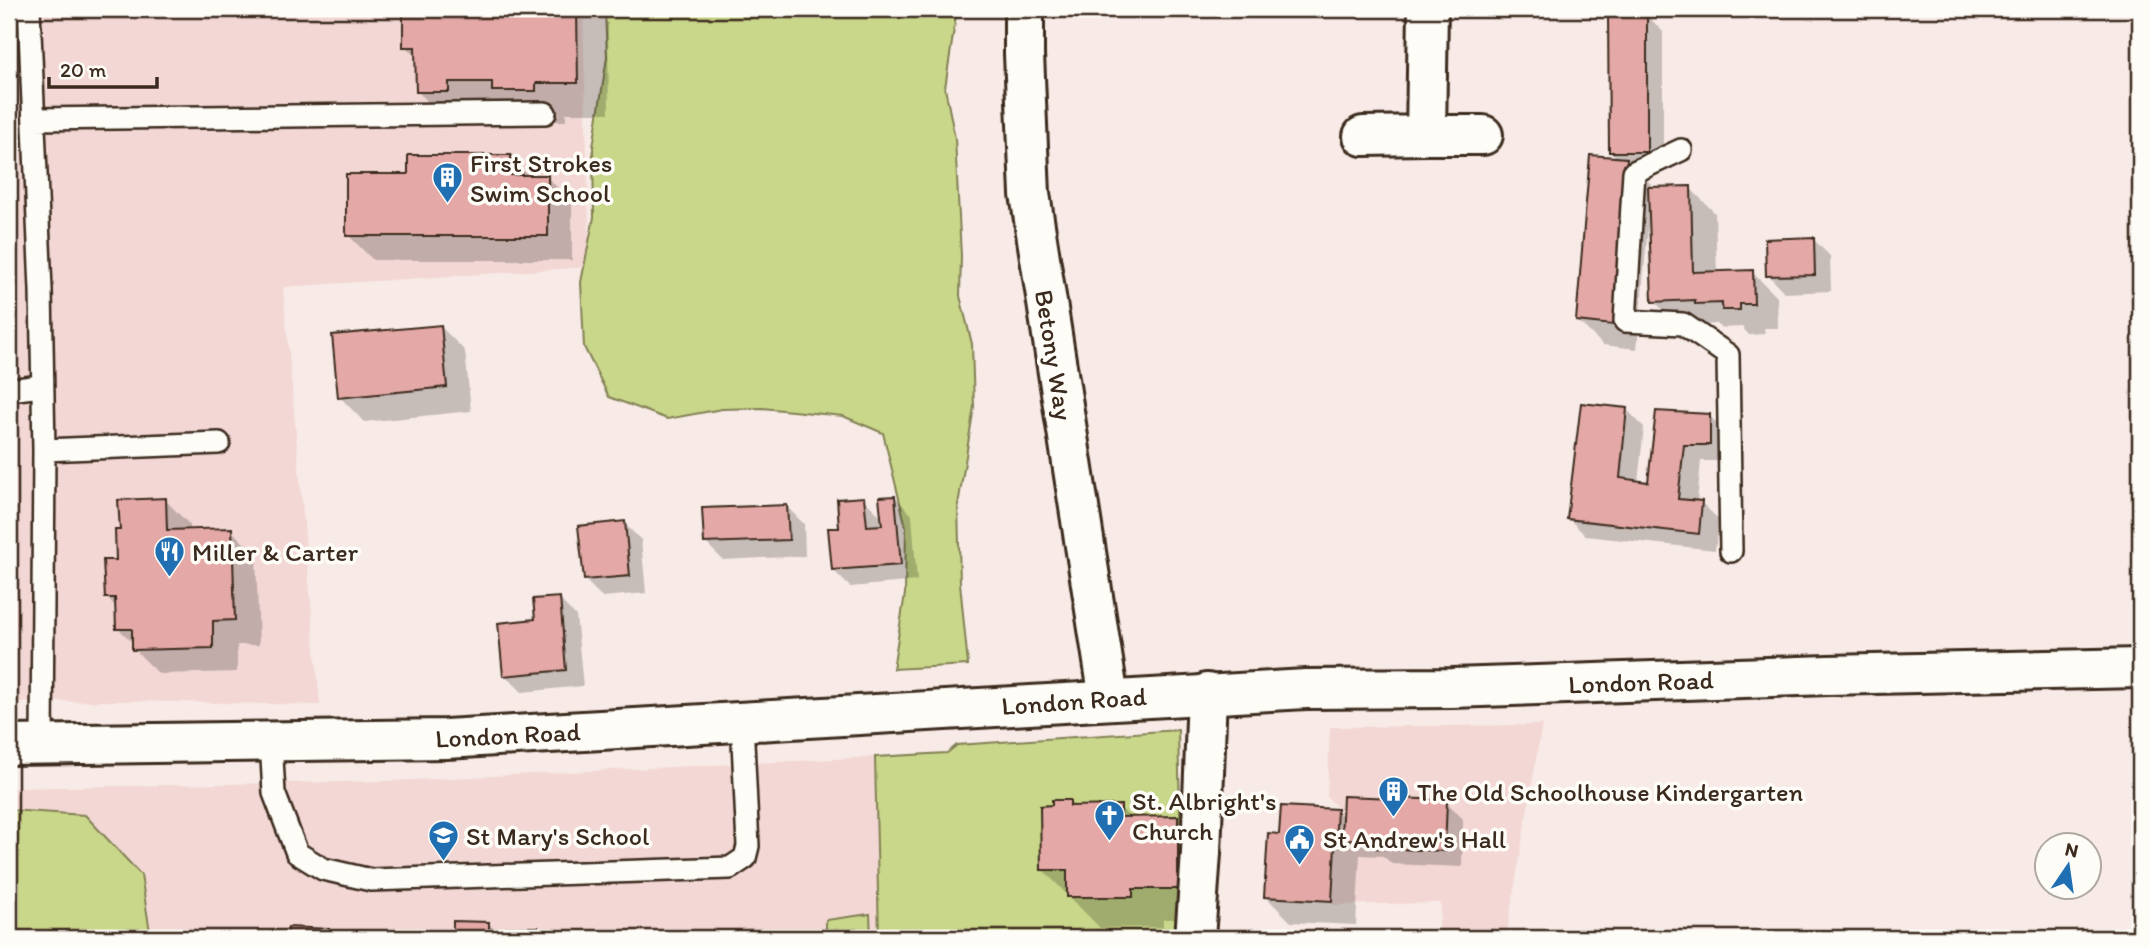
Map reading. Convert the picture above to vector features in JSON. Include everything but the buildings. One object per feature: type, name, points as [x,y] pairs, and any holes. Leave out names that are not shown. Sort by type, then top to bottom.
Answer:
[{"type":"main road","name":"Betony Way","points":[[1024,9],[1030,194],[1109,699]]},
{"type":"main road","points":[[1426,135],[1428,9]]},
{"type":"main road","points":[[1363,136],[1483,135]]},
{"type":"main road","name":"London Road","points":[[25,745],[446,739],[1306,688],[1452,688],[2140,668]]},
{"type":"main road","points":[[1195,938],[1201,865],[1207,693]]},
{"type":"lane","points":[[25,745],[44,450],[41,290],[29,9]]},
{"type":"lane","points":[[34,119],[545,113]]},
{"type":"lane","points":[[1681,150],[1634,172],[1625,321],[1683,324],[1728,355],[1731,551]]},
{"type":"lane","points":[[9,390],[41,386]]},
{"type":"lane","points":[[44,450],[219,443]]},
{"type":"lane","points":[[271,741],[274,793],[297,853],[323,869],[371,880],[730,868],[745,858],[748,846],[742,721]]},
{"type":"shaded area","points":[[9,9],[583,9],[590,267],[283,287],[320,705],[129,701],[9,702]]},
{"type":"shaded area","points":[[1542,725],[1506,938],[1438,938],[1441,903],[1333,905],[1338,808],[1327,797],[1330,727]]},
{"type":"shaded area","name":"St Mary's School","points":[[875,757],[879,938],[9,938],[9,788],[390,781]]},
{"type":"green space","points":[[605,9],[957,9],[945,88],[955,138],[961,256],[960,296],[972,344],[974,407],[958,505],[960,583],[968,665],[893,669],[905,594],[906,527],[883,433],[843,416],[762,408],[722,409],[667,419],[609,397],[584,347],[581,282],[594,217],[593,147],[607,57]]},
{"type":"green space","points":[[1178,730],[1181,852],[1176,938],[879,938],[875,757],[947,753],[957,745]]},
{"type":"green space","points":[[9,810],[85,815],[141,875],[151,938],[9,938]]},
{"type":"green space","points":[[870,914],[871,938],[826,938],[826,920]]},
{"type":"place","name":"First Strokes Swim School","points":[[447,205]]},
{"type":"place","name":"Miller & Carter","points":[[169,579]]},
{"type":"place","name":"The Old Schoolhouse Kindergarten","points":[[1394,819]]},
{"type":"place","name":"St. Albright's Church","points":[[1109,843]]},
{"type":"place","name":"St Mary's School","points":[[443,863]]},
{"type":"place","name":"St Andrew's Hall","points":[[1300,866]]}]
